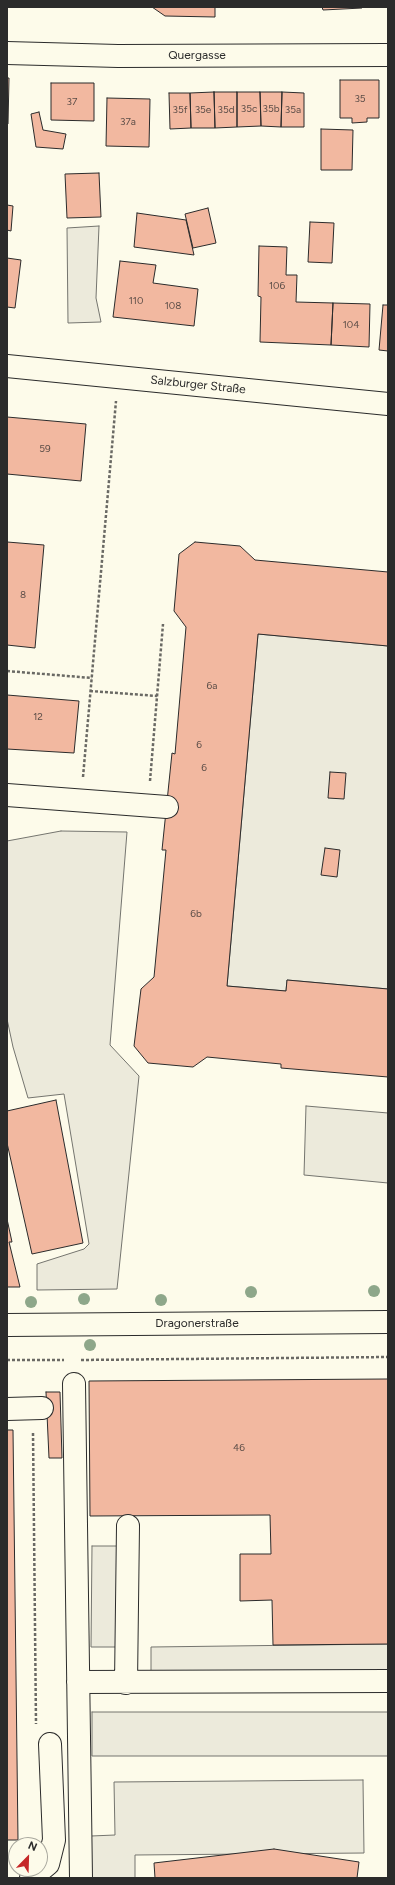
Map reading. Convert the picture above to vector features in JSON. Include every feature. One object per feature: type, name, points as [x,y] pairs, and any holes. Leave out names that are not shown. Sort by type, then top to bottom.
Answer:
[{"type":"main road","name":"Quergasse","points":[[7,53],[118,56],[388,55]]},
{"type":"main road","name":"Salzburger Straße","points":[[7,366],[388,404]]},
{"type":"main road","points":[[7,795],[81,802],[157,806]]},
{"type":"main road","name":"Dragonerstraße","points":[[7,1325],[388,1322]]},
{"type":"main road","points":[[74,1384],[81,1878]]},
{"type":"main road","points":[[7,1409],[38,1408]]},
{"type":"main road","points":[[126,1683],[128,1526]]},
{"type":"main road","points":[[78,1682],[388,1681]]},
{"type":"main road","points":[[31,1878],[48,1864],[54,1840],[50,1744]]},
{"type":"path","points":[[81,802],[118,377]]},
{"type":"path","points":[[157,806],[157,696],[163,624]]},
{"type":"path","points":[[7,671],[92,678]]},
{"type":"path","points":[[90,691],[157,696]]},
{"type":"path","points":[[78,1360],[388,1358]]},
{"type":"path","points":[[7,1360],[70,1360]]},
{"type":"path","points":[[36,1726],[38,1408]]},
{"type":"shaded area","points":[[99,226],[96,298],[101,322],[68,323],[67,228]]},
{"type":"shaded area","points":[[258,634],[388,646],[388,989],[287,980],[286,991],[227,986]]},
{"type":"shaded area","points":[[61,831],[127,832],[110,1045],[139,1076],[117,1289],[37,1290],[37,1264],[84,1249],[89,1244],[64,1094],[28,1098],[13,1047],[7,1019],[7,841]]},
{"type":"shaded area","points":[[306,1106],[388,1113],[388,1183],[304,1175]]},
{"type":"shaded area","points":[[92,1546],[118,1546],[117,1647],[91,1647]]},
{"type":"shaded area","points":[[388,1644],[388,1671],[151,1674],[151,1647]]},
{"type":"shaded area","points":[[92,1712],[388,1712],[388,1756],[92,1756]]},
{"type":"shaded area","points":[[363,1780],[364,1853],[135,1855],[135,1878],[91,1878],[91,1836],[115,1835],[114,1782]]},
{"type":"building","points":[[152,7],[215,7],[215,17],[165,16]]},
{"type":"building","points":[[322,7],[362,7],[362,8],[323,10]]},
{"type":"building","points":[[7,78],[9,78],[8,124],[7,124]]},
{"type":"building","points":[[340,80],[379,80],[379,118],[367,118],[367,122],[352,123],[352,118],[340,118]]},
{"type":"building","points":[[51,83],[94,83],[94,121],[51,120]]},
{"type":"building","points":[[214,92],[215,128],[191,128],[190,93]]},
{"type":"building","points":[[214,92],[237,92],[237,127],[215,128]]},
{"type":"building","points":[[237,92],[260,92],[261,126],[237,127]]},
{"type":"building","points":[[260,92],[282,92],[281,127],[261,126]]},
{"type":"building","points":[[282,92],[304,93],[304,127],[281,127]]},
{"type":"building","points":[[169,93],[190,93],[191,128],[170,129]]},
{"type":"building","points":[[107,98],[150,99],[149,147],[106,146]]},
{"type":"building","points":[[39,112],[43,130],[66,134],[63,149],[36,147],[31,114]]},
{"type":"building","points":[[321,129],[353,130],[352,170],[321,170]]},
{"type":"building","points":[[99,173],[101,217],[67,218],[65,174]]},
{"type":"building","points":[[7,205],[13,206],[11,231],[7,230]]},
{"type":"building","points":[[208,208],[216,243],[193,248],[185,214]]},
{"type":"building","points":[[137,213],[186,220],[194,255],[134,247]]},
{"type":"building","points":[[310,222],[334,223],[332,263],[308,262]]},
{"type":"building","points":[[259,246],[287,247],[286,275],[297,275],[296,302],[333,303],[331,345],[260,342],[261,297],[258,296]]},
{"type":"building","points":[[7,258],[21,260],[15,308],[7,307]]},
{"type":"building","points":[[120,261],[156,265],[153,283],[198,289],[194,326],[113,317]]},
{"type":"building","points":[[333,303],[370,304],[369,347],[331,345]]},
{"type":"building","points":[[383,305],[388,305],[388,351],[379,350]]},
{"type":"building","points":[[7,417],[86,424],[81,481],[7,474]]},
{"type":"building","points":[[7,542],[44,545],[35,648],[7,645]]},
{"type":"building","points":[[195,542],[240,546],[255,560],[388,572],[388,646],[258,634],[227,986],[286,991],[287,980],[388,989],[388,1077],[281,1068],[281,1064],[207,1057],[193,1067],[148,1063],[134,1046],[141,989],[154,977],[166,850],[162,850],[172,753],[175,754],[186,627],[174,611],[179,554]]},
{"type":"building","points":[[7,695],[79,701],[74,753],[7,749]]},
{"type":"building","points":[[330,772],[346,773],[344,799],[328,798]]},
{"type":"building","points":[[325,848],[340,850],[337,877],[321,875]]},
{"type":"building","points":[[56,1100],[83,1243],[32,1254],[7,1143],[7,1111]]},
{"type":"building","points":[[7,1219],[12,1242],[9,1242],[20,1287],[7,1287]]},
{"type":"building","points":[[388,1379],[388,1644],[273,1645],[272,1600],[240,1601],[240,1554],[271,1554],[270,1515],[90,1516],[89,1381]]},
{"type":"building","points":[[46,1392],[60,1392],[62,1458],[49,1458]]},
{"type":"building","points":[[7,1430],[13,1430],[18,1837],[8,1837],[7,1840]]},
{"type":"building","points":[[274,1849],[359,1862],[357,1878],[155,1878],[154,1863]]}]
